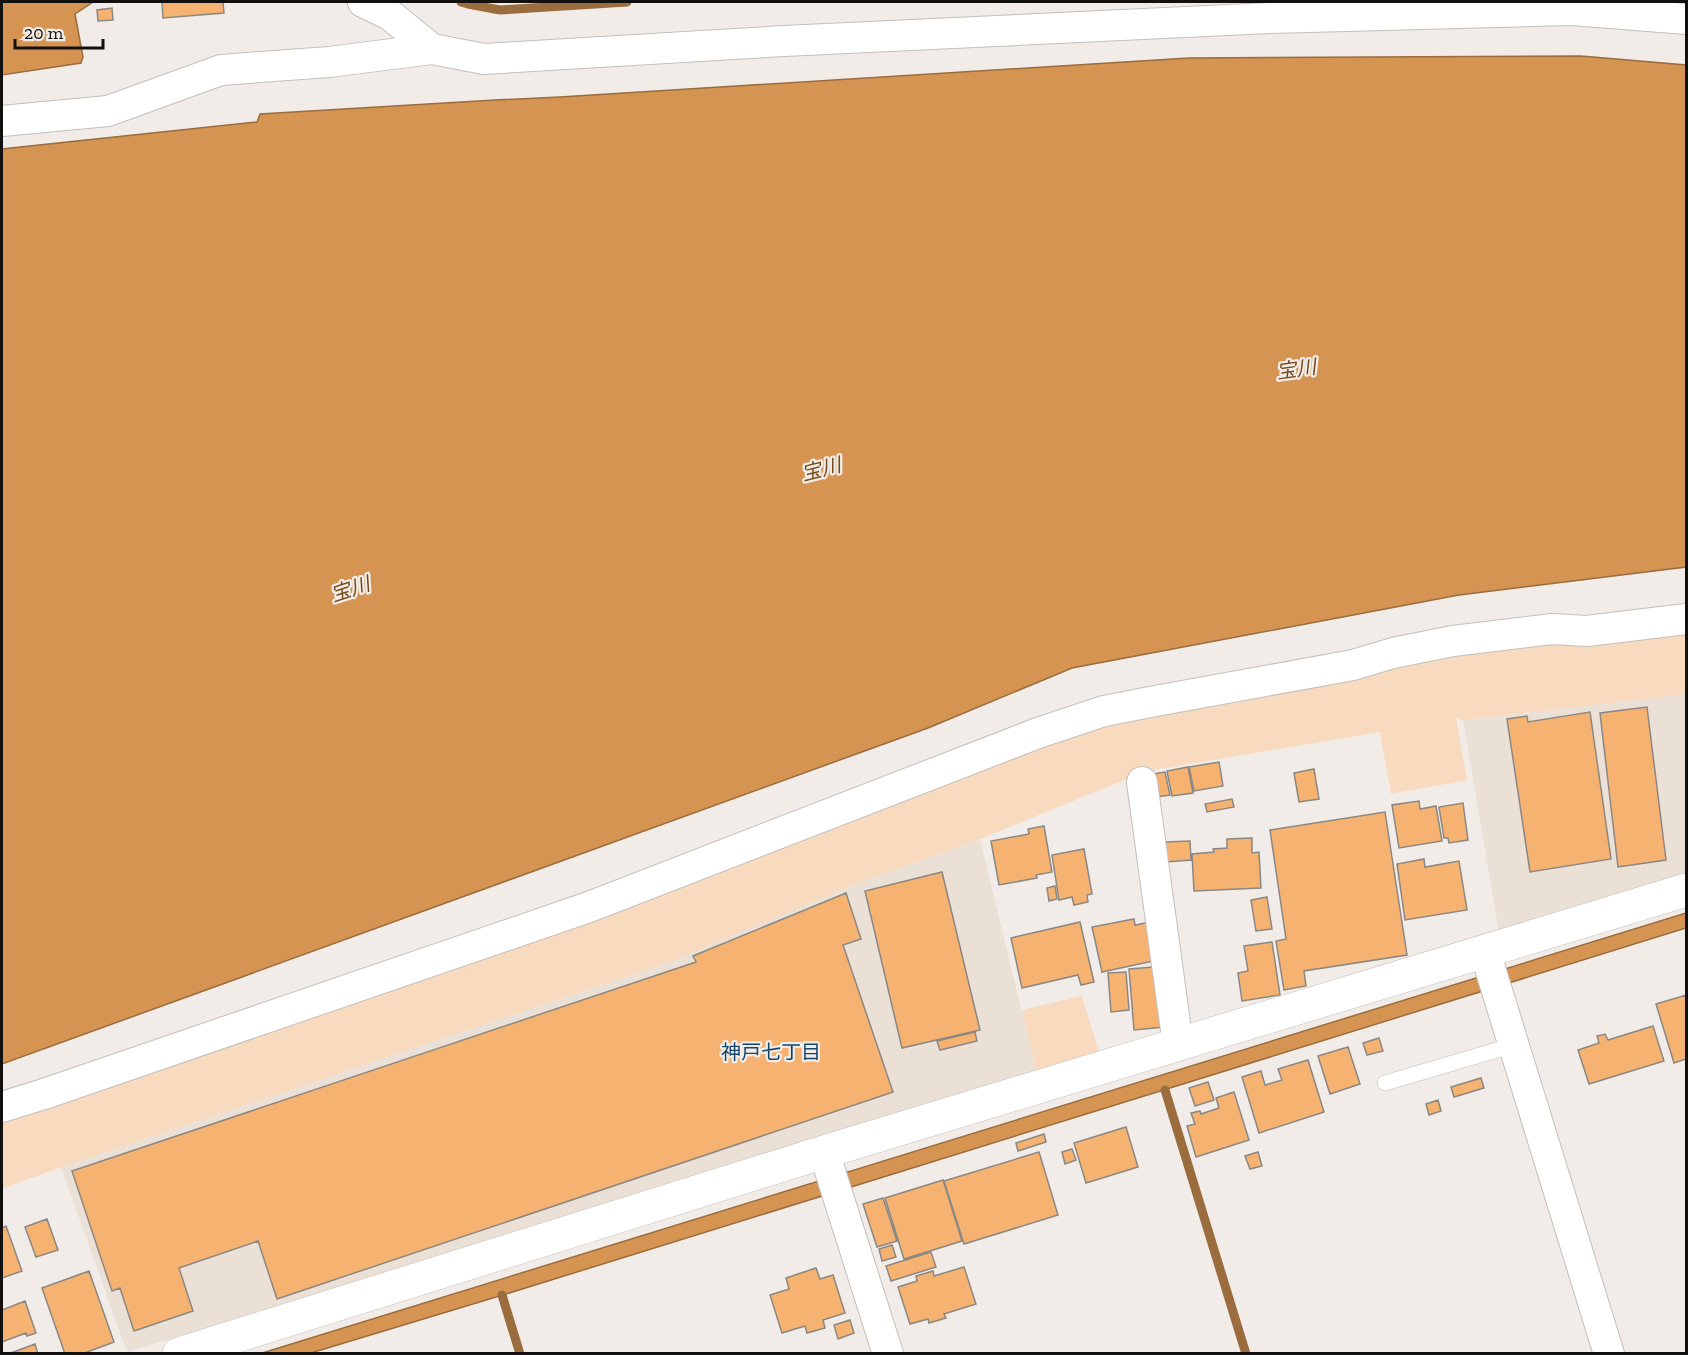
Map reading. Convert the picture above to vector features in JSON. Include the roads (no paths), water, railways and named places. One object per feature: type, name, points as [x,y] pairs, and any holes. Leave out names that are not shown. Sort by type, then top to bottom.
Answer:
[{"type":"street","points":[[363,2],[390,15],[432,49]]},
{"type":"street","points":[[2,121],[108,111],[221,70],[329,62],[432,49],[484,58],[1258,18],[1572,10],[1686,19]]},
{"type":"street","points":[[2,1107],[55,1091],[589,907],[1038,733],[1104,711],[1353,665],[1393,653],[1453,641],[1552,629],[1587,631],[1686,619]]},
{"type":"street","points":[[1142,782],[1178,1045]]},
{"type":"street","points":[[179,1353],[831,1174],[1178,1045],[1491,971],[1686,890]]},
{"type":"street","points":[[1491,971],[1609,1353]]},
{"type":"street","points":[[831,1174],[888,1353]]},
{"type":"lane","points":[[1385,1083],[1514,1045]]},
{"type":"water","points":[[2,2],[93,2],[75,14],[83,57],[81,63],[2,75]]},
{"type":"water","name":"宝川","points":[[1581,56],[1686,65],[1686,567],[1459,595],[1072,668],[928,728],[2,1064],[2,149],[257,122],[260,114],[1189,58]]},
{"type":"water","points":[[1686,913],[1686,928],[506,1294],[311,1353],[259,1354]]},
{"type":"waterway","points":[[461,2],[500,10],[627,2]]},
{"type":"waterway","points":[[1165,1090],[1246,1354]]},
{"type":"waterway","points":[[502,1295],[520,1354]]},
{"type":"district","name":"神戸七丁目","points":[[771,1052]]}]
